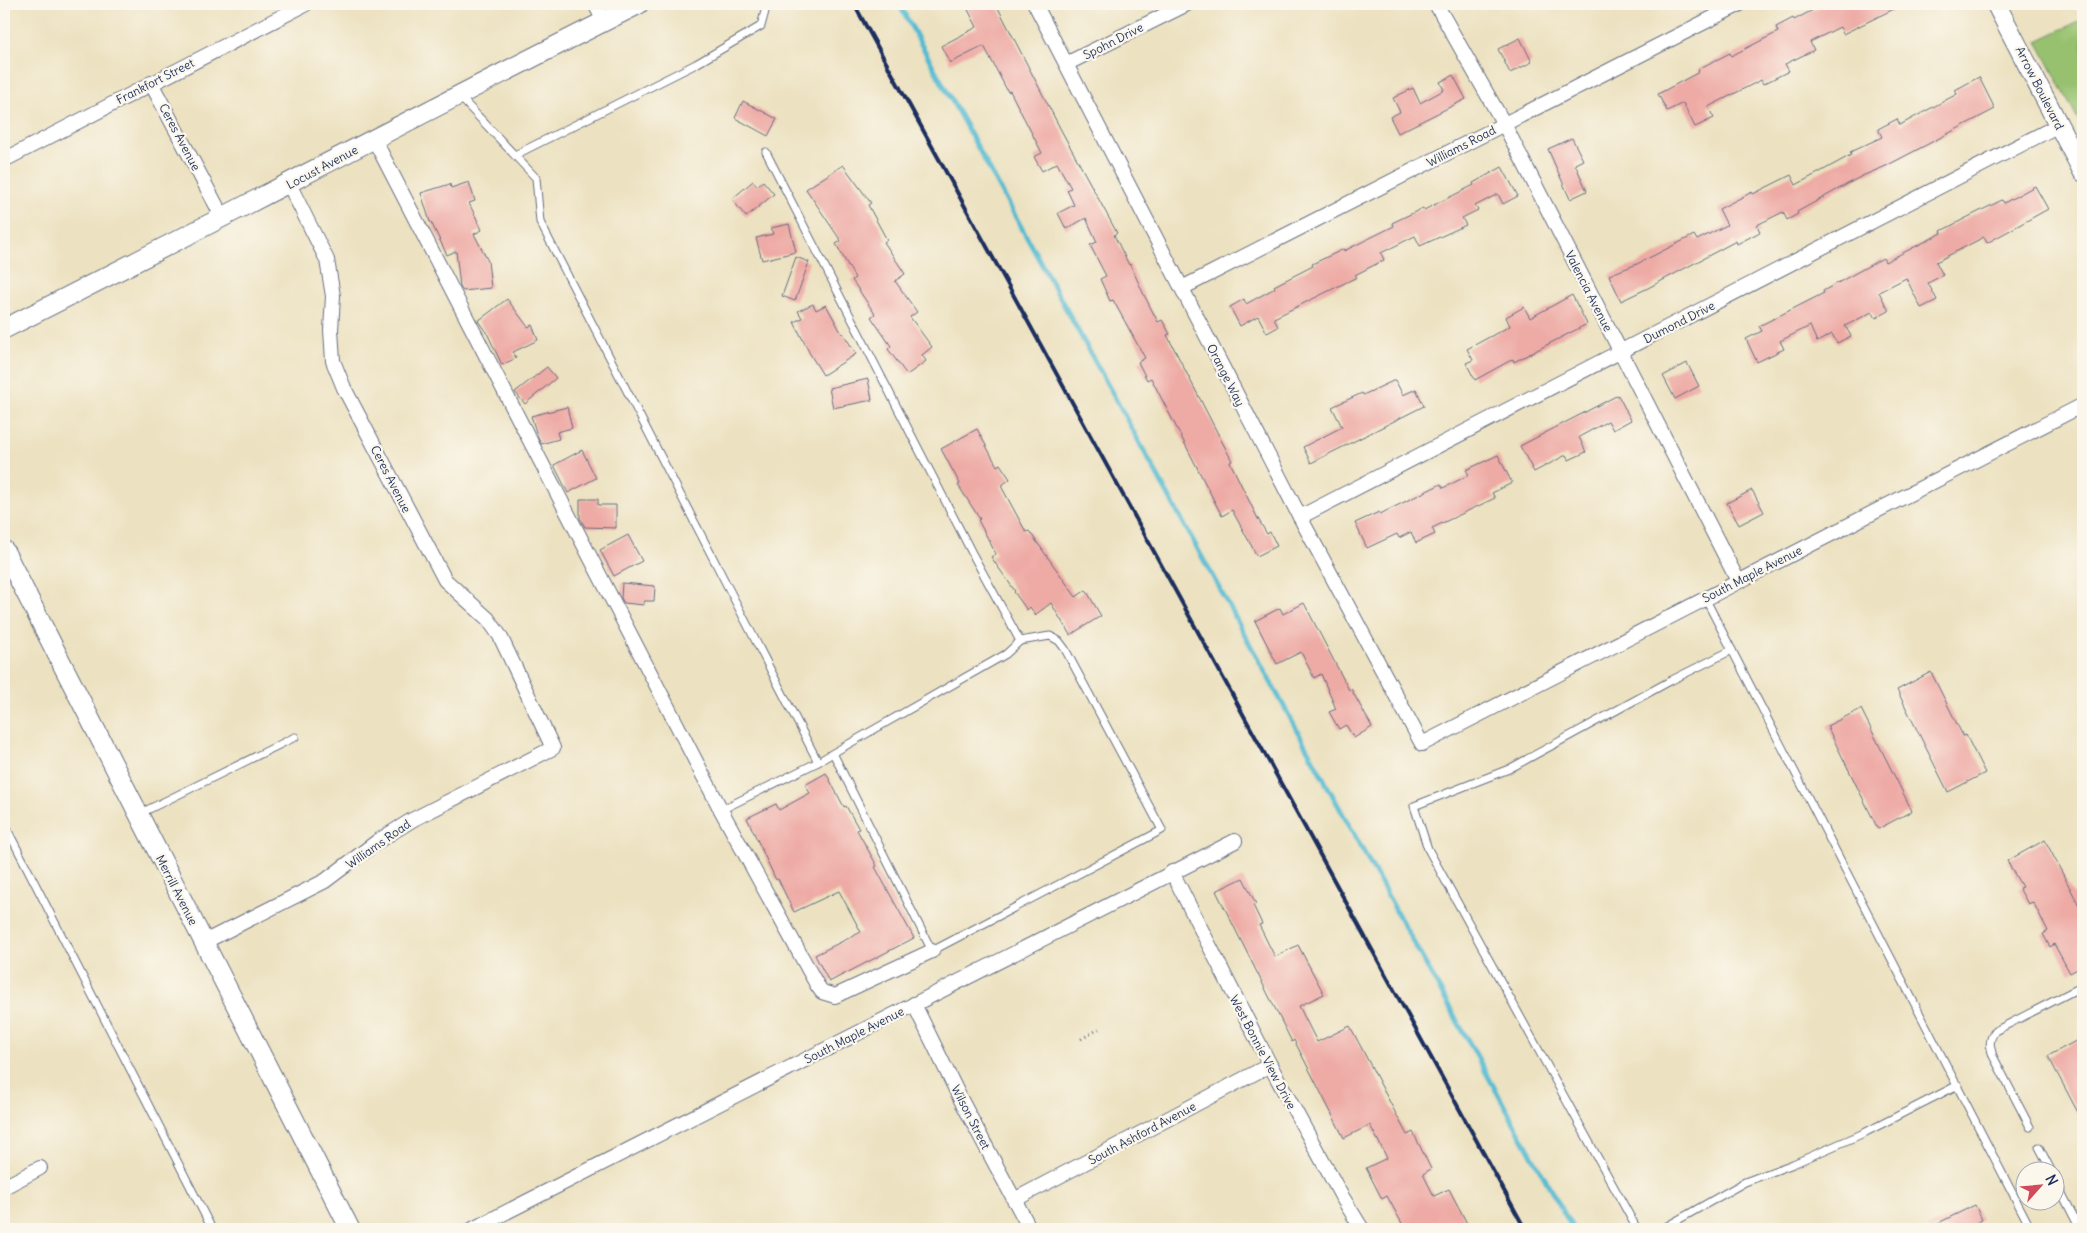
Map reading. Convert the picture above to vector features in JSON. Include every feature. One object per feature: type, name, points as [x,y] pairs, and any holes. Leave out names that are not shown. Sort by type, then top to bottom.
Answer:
[{"type":"main road","name":"Locust Avenue","points":[[4,329],[639,4]]},
{"type":"main road","name":"Arrow Boulevard","points":[[1996,4],[2083,172]]},
{"type":"main road","name":"Merrill Avenue","points":[[4,550],[350,1229]]},
{"type":"street","name":"Frankfort Street","points":[[4,160],[306,4]]},
{"type":"street","points":[[595,4],[604,21]]},
{"type":"street","name":"Orange Way","points":[[1035,4],[1300,517],[1422,744]]},
{"type":"street","name":"Spohn Drive","points":[[1066,64],[1187,4]]},
{"type":"street","name":"Valencia Avenue","points":[[1436,4],[1504,124],[1738,581]]},
{"type":"street","name":"Williams Road","points":[[1182,288],[1740,4]]},
{"type":"street","name":"Ceres Avenue","points":[[151,83],[224,218]]},
{"type":"street","name":"Dumond Drive","points":[[1300,517],[2059,125]]},
{"type":"street","points":[[374,139],[722,810],[817,985],[822,992],[835,996],[840,995],[932,951]]},
{"type":"street","name":"Ceres Avenue","points":[[288,184],[327,260],[333,296],[331,330],[333,361],[344,388],[445,580],[488,619],[500,636],[552,748]]},
{"type":"street","name":"South Maple Avenue","points":[[1422,744],[2083,405]]},
{"type":"street","name":"Williams Road","points":[[204,942],[325,881],[378,841],[412,820],[552,748]]},
{"type":"street","name":"South Maple Avenue","points":[[473,1229],[1235,841]]},
{"type":"street","name":"West Bonnie View Drive","points":[[1172,872],[1270,1065],[1341,1195],[1362,1229]]},
{"type":"street","name":"Wilson Street","points":[[914,1004],[1030,1229]]},
{"type":"street","name":"South Ashford Avenue","points":[[1014,1200],[1270,1065]]},
{"type":"street","points":[[4,1187],[40,1168]]},
{"type":"lane","points":[[515,155],[696,64],[761,26],[767,4]]},
{"type":"lane","points":[[458,95],[536,178],[540,222],[818,762]]},
{"type":"lane","points":[[766,152],[973,555],[1020,641]]},
{"type":"lane","points":[[1705,598],[2031,1229]]},
{"type":"lane","points":[[722,810],[818,762],[832,753],[1006,654],[1020,641],[1050,636],[1059,641],[1065,649],[1162,830],[932,951],[832,753]]},
{"type":"lane","points":[[1637,1229],[1428,849],[1414,806],[1509,769],[1672,680],[1732,650]]},
{"type":"lane","points":[[138,814],[295,737]]},
{"type":"lane","points":[[4,823],[212,1229]]},
{"type":"lane","points":[[2030,1128],[1993,1056],[1989,1045],[1990,1038],[1995,1031],[2083,986]]},
{"type":"lane","points":[[1662,1229],[1745,1182],[1793,1164],[1864,1133],[1958,1085]]},
{"type":"lane","points":[[2038,1147],[2045,1160]]},
{"type":"lane","points":[[2064,1198],[2080,1229]]},
{"type":"path","points":[[1081,1039],[1099,1029]]},
{"type":"green space","points":[[2083,19],[2083,129],[2037,41]]},
{"type":"building","points":[[965,4],[996,4],[1117,233],[1114,235],[1158,322],[1162,320],[1170,334],[1167,335],[1232,461],[1230,462],[1257,517],[1267,534],[1270,532],[1277,546],[1257,556],[1232,510],[1222,516],[1151,378],[1147,380],[1138,362],[1145,358],[1113,300],[1110,301],[1100,279],[1106,276],[1090,245],[1097,242],[1086,218],[1066,229],[1058,213],[1074,205],[1067,190],[1071,188],[1057,163],[1042,171],[1034,157],[1042,153],[984,46],[950,63],[941,46],[977,27]]},
{"type":"building","points":[[1824,4],[1904,4],[1843,34],[1840,27],[1810,42],[1814,50],[1785,64],[1789,71],[1763,84],[1761,80],[1708,107],[1714,118],[1695,127],[1683,103],[1667,111],[1658,94],[1699,72],[1698,69],[1730,53],[1731,56],[1778,32],[1776,27]]},
{"type":"building","points":[[1520,38],[1532,62],[1510,73],[1498,49]]},
{"type":"building","points":[[1453,75],[1466,99],[1398,133],[1390,117],[1400,112],[1393,98],[1413,88],[1420,103],[1444,90],[1440,82]]},
{"type":"building","points":[[1979,77],[1995,109],[1886,166],[1862,176],[1797,212],[1798,214],[1787,220],[1783,212],[1757,225],[1760,232],[1737,244],[1736,241],[1621,301],[1609,275],[1637,264],[1694,235],[1697,240],[1727,225],[1719,209],[1791,175],[1796,185],[1851,155],[1850,152],[1882,137],[1878,129],[1897,119],[1900,125],[1957,94],[1955,90]]},
{"type":"building","points":[[743,101],[777,119],[768,136],[735,118]]},
{"type":"building","points":[[1572,138],[1583,160],[1575,164],[1587,191],[1570,199],[1548,149]]},
{"type":"building","points":[[843,165],[871,203],[868,205],[887,240],[884,242],[905,274],[895,281],[917,312],[910,317],[932,347],[922,355],[926,361],[907,375],[888,349],[891,346],[871,317],[875,314],[852,280],[855,278],[836,244],[841,241],[806,189]]},
{"type":"building","points":[[1502,167],[1518,196],[1503,204],[1498,194],[1475,206],[1478,210],[1462,218],[1466,225],[1420,246],[1415,236],[1381,253],[1384,260],[1355,275],[1357,277],[1274,318],[1278,327],[1267,333],[1258,316],[1240,326],[1230,307],[1244,299],[1246,304],[1275,288],[1274,286],[1313,266],[1312,264],[1344,249],[1344,251],[1394,226],[1392,223],[1423,208],[1424,210],[1474,185],[1473,183]]},
{"type":"building","points":[[753,181],[757,186],[763,181],[774,194],[746,217],[732,199]]},
{"type":"building","points":[[469,182],[475,201],[469,203],[482,230],[474,234],[488,261],[491,288],[463,291],[460,287],[456,251],[447,255],[430,222],[421,193],[450,184],[451,188]]},
{"type":"building","points":[[2035,186],[2048,209],[1987,243],[1984,237],[1936,262],[1943,275],[1928,283],[1937,300],[1921,308],[1906,278],[1879,292],[1889,311],[1876,318],[1872,312],[1845,326],[1851,336],[1837,343],[1832,334],[1817,342],[1810,326],[1780,341],[1784,349],[1757,362],[1746,339],[1762,331],[1759,326],[1824,293],[1823,291],[1883,258],[1885,262],[1942,233],[1941,231],[1964,219],[2002,200],[2004,203]]},
{"type":"building","points":[[789,224],[796,252],[762,260],[756,238],[773,234],[771,228]]},
{"type":"building","points":[[796,257],[809,262],[795,301],[782,296]]},
{"type":"building","points":[[1572,295],[1587,324],[1514,362],[1513,359],[1475,380],[1466,363],[1473,360],[1467,349],[1510,326],[1506,317],[1524,307],[1530,318]]},
{"type":"building","points":[[507,299],[528,327],[532,325],[538,340],[513,352],[516,358],[502,365],[488,335],[478,321]]},
{"type":"building","points":[[813,304],[816,310],[826,305],[856,354],[823,375],[794,322],[802,318],[798,311]]},
{"type":"building","points":[[1687,363],[1699,386],[1675,399],[1663,376]]},
{"type":"building","points":[[547,367],[556,378],[525,404],[515,392]]},
{"type":"building","points":[[868,379],[872,400],[833,408],[829,388]]},
{"type":"building","points":[[1395,380],[1403,395],[1416,389],[1424,406],[1311,463],[1303,447],[1342,427],[1332,407]]},
{"type":"building","points":[[1618,395],[1631,420],[1613,430],[1608,421],[1579,437],[1586,452],[1569,460],[1566,455],[1534,472],[1520,446]]},
{"type":"building","points":[[567,407],[572,428],[557,432],[559,439],[541,444],[531,416]]},
{"type":"building","points":[[977,429],[997,466],[1000,464],[1010,479],[1001,486],[1026,532],[1029,531],[1076,597],[1086,590],[1101,616],[1070,635],[1051,603],[1035,615],[1030,607],[1027,610],[1014,592],[991,557],[996,554],[978,520],[980,519],[958,485],[960,484],[941,449]]},
{"type":"building","points":[[582,450],[596,478],[568,493],[554,465]]},
{"type":"building","points":[[1498,455],[1512,483],[1492,493],[1495,498],[1432,528],[1435,534],[1416,543],[1411,532],[1399,538],[1397,534],[1367,548],[1355,523],[1379,512],[1380,514],[1441,484],[1443,488],[1469,475],[1466,470]]},
{"type":"building","points":[[1752,490],[1764,512],[1739,525],[1727,503]]},
{"type":"building","points":[[580,499],[598,499],[598,505],[616,505],[616,528],[585,527],[580,518]]},
{"type":"building","points":[[628,535],[642,561],[614,576],[600,550]]},
{"type":"building","points":[[622,583],[655,586],[654,601],[644,601],[644,605],[624,603],[621,598]]},
{"type":"building","points":[[1304,603],[1349,690],[1351,689],[1372,727],[1354,738],[1346,725],[1339,729],[1329,712],[1336,709],[1321,674],[1314,678],[1301,652],[1277,664],[1255,621],[1280,608],[1283,614]]},
{"type":"building","points":[[1931,672],[1963,736],[1966,735],[1985,773],[1948,792],[1897,690]]},
{"type":"building","points":[[1861,709],[1912,811],[1878,829],[1827,726]]},
{"type":"building","points":[[826,773],[844,807],[846,806],[859,829],[857,830],[877,866],[875,867],[914,938],[829,982],[815,955],[861,932],[839,891],[794,912],[778,879],[776,880],[747,818],[776,804],[779,810],[810,793],[805,785]]},
{"type":"building","points":[[2045,840],[2083,913],[2083,966],[2070,973],[2054,944],[2050,947],[2043,934],[2048,931],[2033,902],[2028,904],[2019,888],[2022,887],[2007,861]]},
{"type":"building","points":[[1243,878],[1256,904],[1253,905],[1262,924],[1259,925],[1275,957],[1298,945],[1324,994],[1299,1006],[1317,1042],[1350,1026],[1407,1135],[1413,1132],[1431,1169],[1423,1174],[1434,1196],[1449,1189],[1470,1229],[1405,1229],[1387,1196],[1382,1199],[1366,1168],[1387,1158],[1370,1125],[1344,1138],[1294,1040],[1292,1042],[1216,891]]},
{"type":"building","points":[[2083,1037],[2083,1122],[2048,1056]]},
{"type":"building","points":[[1975,1205],[1982,1220],[1972,1225],[1974,1229],[1926,1229]]},
{"type":"waterway","points":[[899,4],[1401,920],[1573,1229]]},
{"type":"railway","points":[[854,4],[1525,1229]]}]
